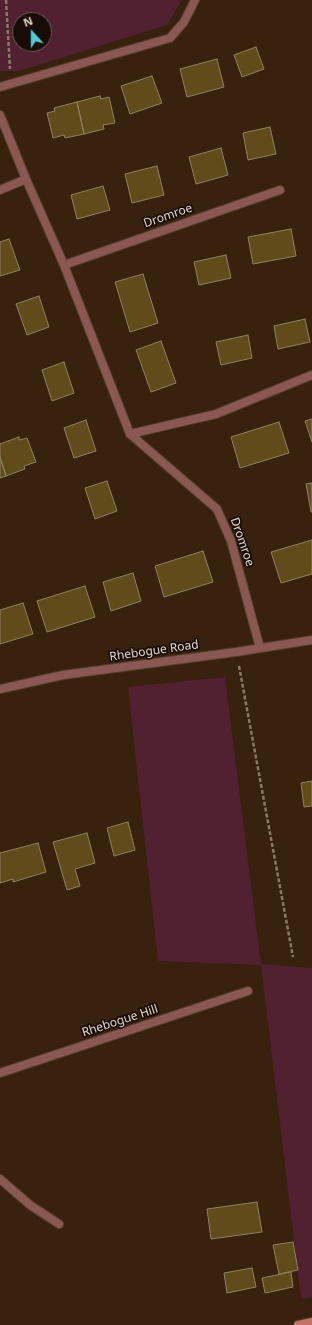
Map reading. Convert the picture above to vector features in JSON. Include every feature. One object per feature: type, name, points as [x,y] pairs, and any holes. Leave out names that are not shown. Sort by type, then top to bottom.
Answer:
[{"type":"main road","points":[[298,1325],[312,1322]]},
{"type":"street","points":[[0,87],[170,38],[184,22],[195,0]]},
{"type":"street","name":"Dromroe","points":[[0,115],[26,179],[64,265],[130,434],[217,509],[231,541],[260,648]]},
{"type":"street","points":[[0,190],[26,179]]},
{"type":"street","name":"Dromroe","points":[[64,265],[280,190]]},
{"type":"street","points":[[130,434],[216,414],[312,375]]},
{"type":"street","name":"Rhebogue Road","points":[[0,690],[63,675],[236,652],[312,640]]},
{"type":"street","name":"Rhebogue Hill","points":[[0,1073],[248,991]]},
{"type":"street","points":[[0,1179],[30,1206],[59,1224]]},
{"type":"path","points":[[6,0],[10,84]]},
{"type":"path","points":[[236,652],[293,957]]},
{"type":"shaded area","points":[[0,0],[182,0],[167,25],[19,71],[0,71]]},
{"type":"shaded area","points":[[225,677],[261,964],[312,968],[312,1297],[301,1299],[261,965],[158,961],[128,687]]},
{"type":"building","points":[[256,47],[264,69],[242,77],[234,55]]},
{"type":"building","points":[[217,59],[224,87],[187,97],[180,69]]},
{"type":"building","points":[[152,76],[162,103],[130,114],[121,86]]},
{"type":"building","points":[[100,96],[101,99],[109,97],[115,123],[103,125],[104,129],[84,134],[77,102]]},
{"type":"building","points":[[77,102],[84,134],[65,138],[64,135],[53,138],[47,113],[55,111],[54,108]]},
{"type":"building","points":[[270,127],[276,154],[248,160],[243,133]]},
{"type":"building","points":[[221,148],[228,175],[196,184],[189,157]]},
{"type":"building","points":[[157,166],[164,195],[132,203],[125,174]]},
{"type":"building","points":[[103,186],[110,210],[77,219],[71,195]]},
{"type":"building","points":[[291,229],[296,256],[253,264],[248,237]]},
{"type":"building","points":[[9,239],[20,270],[0,276],[0,242]]},
{"type":"building","points":[[226,255],[231,278],[199,285],[194,262]]},
{"type":"building","points":[[143,274],[158,323],[130,332],[115,282]]},
{"type":"building","points":[[39,296],[49,327],[27,335],[16,304]]},
{"type":"building","points":[[305,319],[310,342],[278,349],[274,326]]},
{"type":"building","points":[[248,335],[252,358],[221,365],[216,342]]},
{"type":"building","points":[[161,341],[176,383],[151,392],[136,350]]},
{"type":"building","points":[[64,362],[74,393],[52,401],[42,370]]},
{"type":"building","points":[[312,419],[312,442],[305,421]]},
{"type":"building","points":[[86,420],[96,451],[74,458],[64,428]]},
{"type":"building","points":[[279,422],[289,453],[240,468],[231,437]]},
{"type":"building","points":[[19,437],[19,440],[27,438],[36,462],[24,466],[25,469],[6,476],[0,457],[0,444]]},
{"type":"building","points":[[0,457],[6,476],[0,478]]},
{"type":"building","points":[[107,481],[117,511],[95,519],[85,488]]},
{"type":"building","points":[[312,483],[312,512],[311,512],[306,484]]},
{"type":"building","points":[[312,540],[312,574],[281,583],[271,552]]},
{"type":"building","points":[[203,551],[213,582],[164,597],[155,566]]},
{"type":"building","points":[[133,573],[141,601],[111,611],[103,582]]},
{"type":"building","points":[[85,586],[95,617],[47,632],[37,601]]},
{"type":"building","points":[[23,603],[33,634],[0,644],[0,610]]},
{"type":"building","points":[[312,781],[312,806],[304,807],[301,783]]},
{"type":"building","points":[[128,822],[135,850],[114,856],[107,828]]},
{"type":"building","points":[[87,833],[95,863],[75,869],[80,886],[67,890],[53,842]]},
{"type":"building","points":[[38,843],[46,872],[13,882],[13,879],[0,883],[0,853]]},
{"type":"building","points":[[257,1202],[262,1232],[211,1239],[207,1209]]},
{"type":"building","points":[[293,1242],[298,1270],[279,1274],[273,1245]]},
{"type":"building","points":[[252,1268],[256,1287],[227,1293],[224,1273]]},
{"type":"building","points":[[291,1272],[293,1287],[265,1293],[262,1278]]}]
